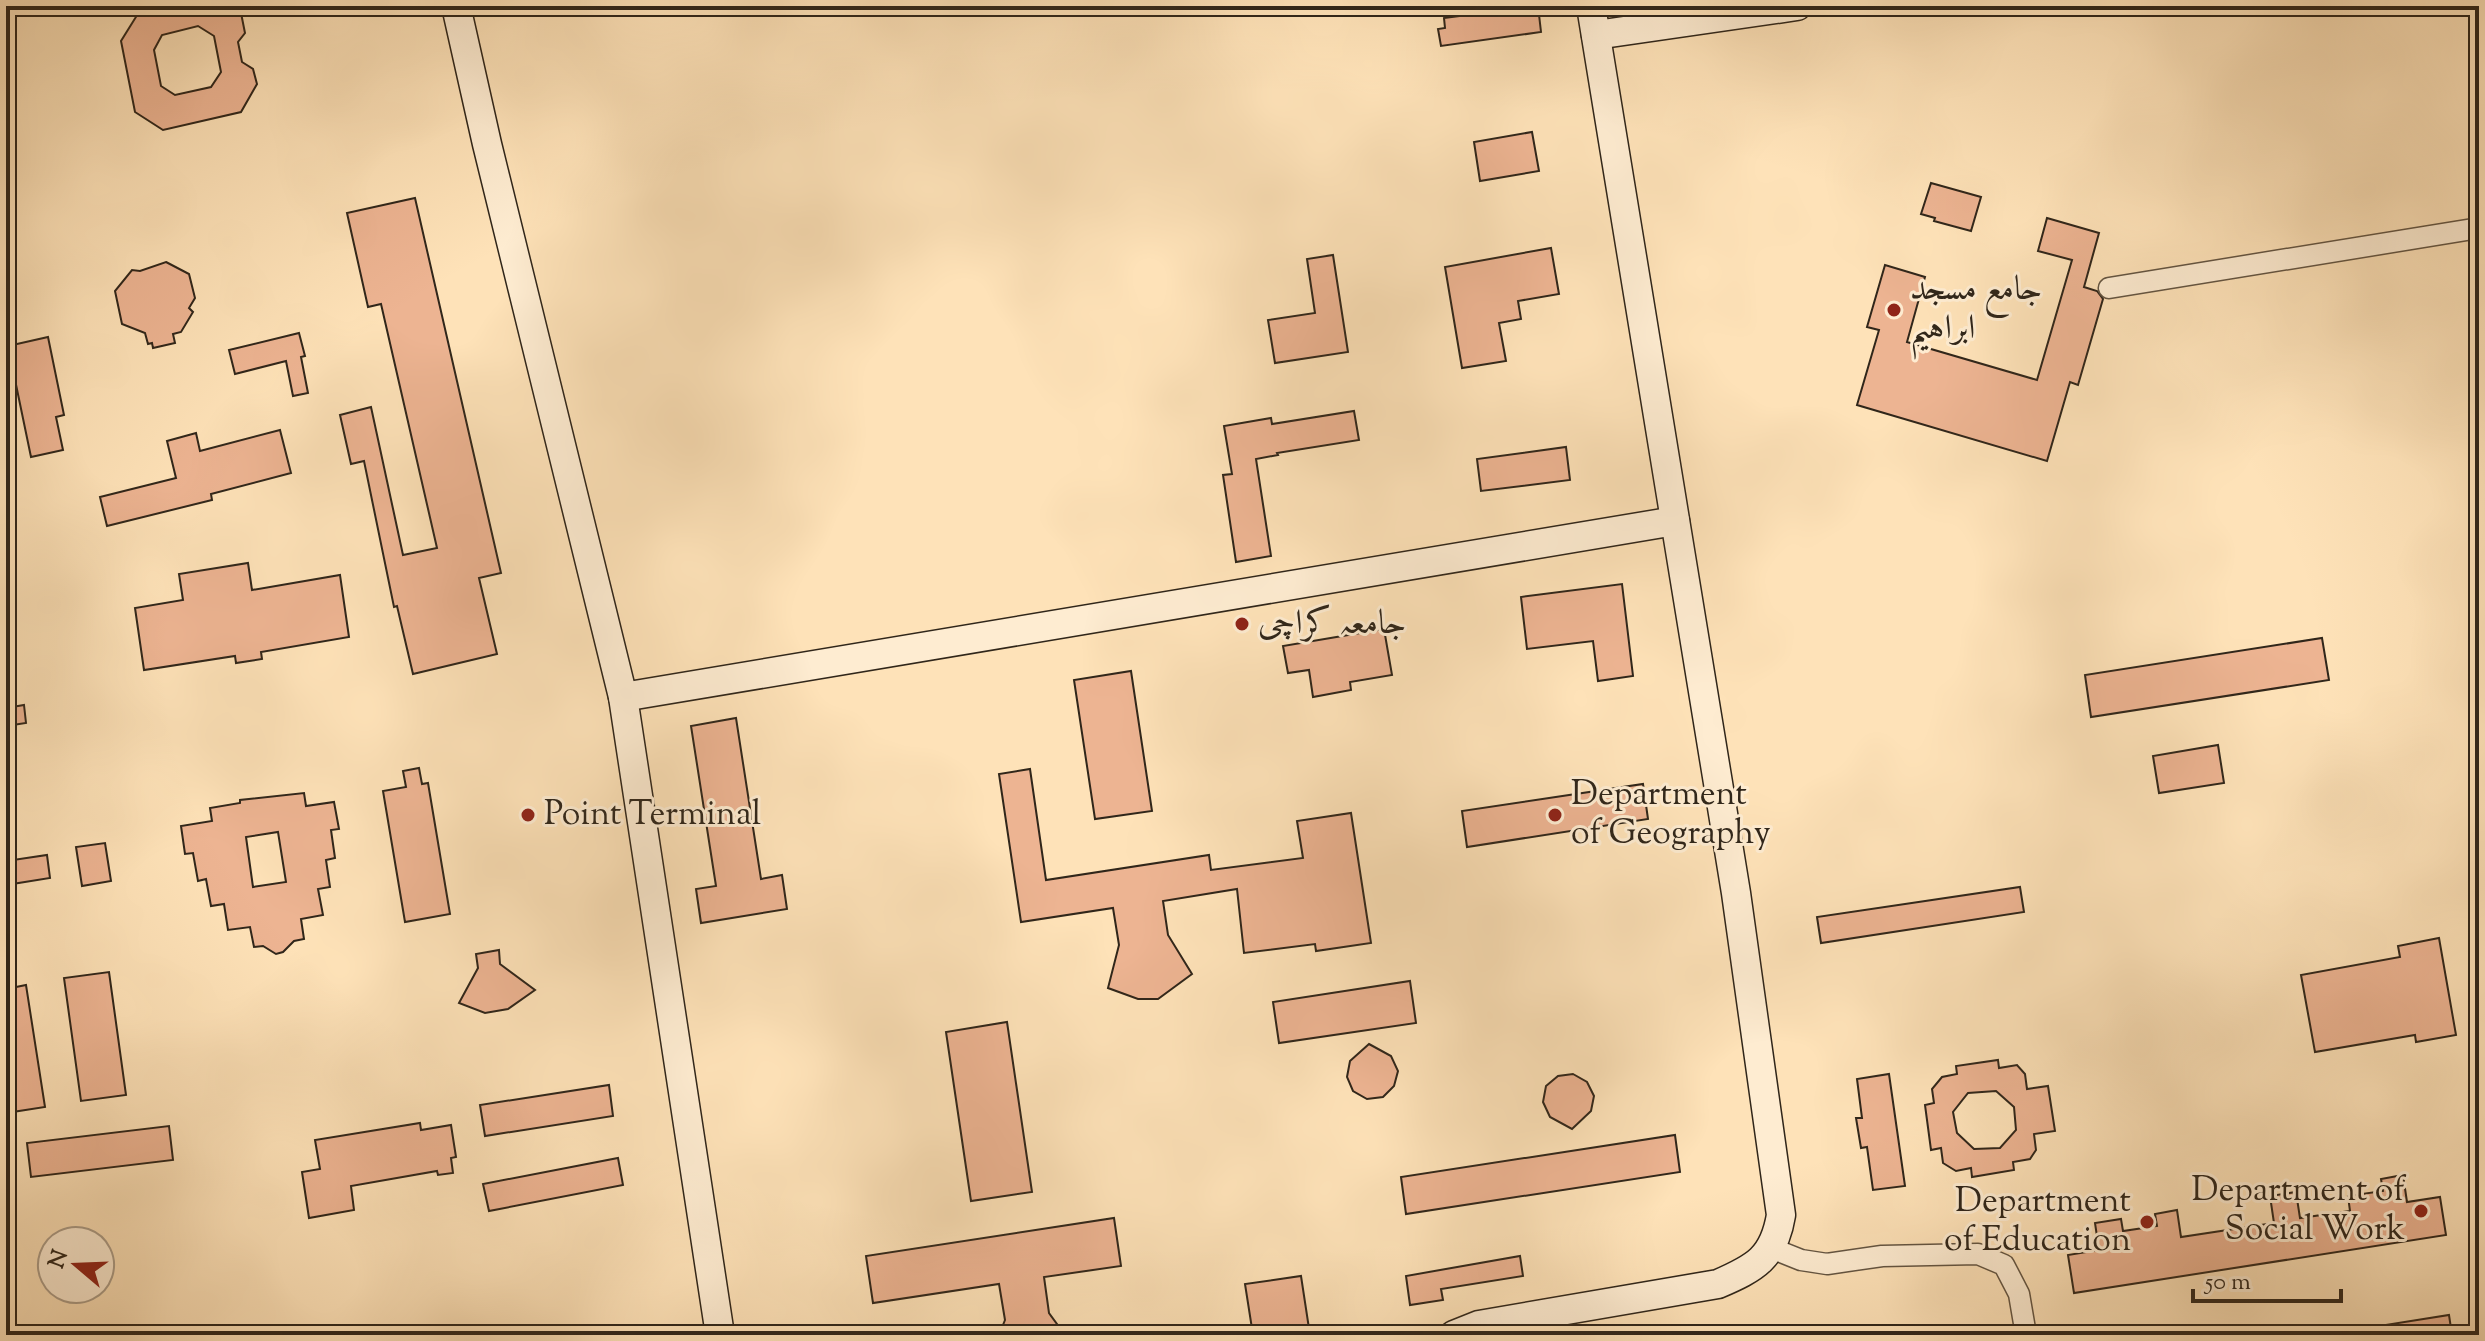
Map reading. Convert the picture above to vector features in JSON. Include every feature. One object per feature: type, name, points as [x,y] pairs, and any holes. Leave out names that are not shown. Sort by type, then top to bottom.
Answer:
[{"type":"street","points":[[456,6],[490,158],[623,697],[720,1335]]},
{"type":"street","points":[[1454,1335],[1479,1325],[1718,1284],[1762,1260],[1771,1248],[1781,1215],[1736,893],[1591,6]]},
{"type":"street","points":[[1596,35],[1797,6]]},
{"type":"street","points":[[2109,288],[2479,228]]},
{"type":"street","points":[[623,697],[1675,521]]},
{"type":"street","points":[[1771,1248],[1801,1260],[1827,1264],[1882,1256],[1978,1254],[2004,1265],[2019,1294],[2026,1335]]},
{"type":"building","points":[[163,6],[229,6],[241,13],[245,33],[238,42],[242,62],[253,69],[257,84],[241,112],[163,130],[135,112],[121,41],[139,12]],"holes":[[[198,26],[214,36],[221,72],[211,87],[175,95],[161,86],[154,50],[162,35]]]},
{"type":"building","points":[[1538,6],[1541,32],[1441,46],[1438,29],[1445,28],[1444,18]]},
{"type":"building","points":[[1532,132],[1539,171],[1480,181],[1474,142]]},
{"type":"building","points":[[1931,183],[1981,197],[1971,231],[1934,221],[1935,218],[1921,214]]},
{"type":"building","points":[[415,198],[501,573],[479,578],[497,654],[413,674],[397,606],[394,607],[364,461],[351,464],[340,415],[371,407],[403,555],[437,548],[381,304],[368,307],[347,213]]},
{"type":"building","name":"جامع مسجد ابراہیم","points":[[2047,218],[2099,233],[2084,287],[2097,291],[2103,299],[2078,385],[2070,382],[2047,461],[1857,405],[1879,330],[1867,327],[1885,265],[1925,277],[1907,342],[2037,380],[2072,260],[2038,251]]},
{"type":"building","points":[[1551,248],[1559,294],[1518,301],[1521,319],[1499,323],[1506,361],[1462,368],[1445,267]]},
{"type":"building","points":[[1333,255],[1348,352],[1275,363],[1268,320],[1315,313],[1307,259]]},
{"type":"building","points":[[166,262],[189,274],[195,298],[189,308],[193,312],[181,332],[173,334],[175,343],[153,348],[152,343],[148,344],[145,333],[122,324],[115,291],[132,270],[140,271]]},
{"type":"building","points":[[299,333],[305,356],[301,357],[308,393],[293,396],[286,361],[235,374],[229,350]]},
{"type":"building","points":[[48,337],[64,415],[56,417],[63,450],[31,457],[8,346]]},
{"type":"building","points":[[1354,411],[1359,440],[1256,459],[1271,556],[1236,562],[1223,475],[1232,474],[1224,426],[1271,418],[1272,424]]},
{"type":"building","points":[[280,430],[291,473],[211,494],[212,500],[107,526],[100,497],[176,478],[167,441],[196,433],[200,451]]},
{"type":"building","points":[[1566,447],[1570,480],[1481,491],[1477,459]]},
{"type":"building","points":[[248,563],[252,590],[340,575],[349,637],[261,652],[262,659],[236,663],[235,656],[144,670],[135,608],[183,600],[179,574]]},
{"type":"building","points":[[1622,584],[1633,676],[1598,681],[1593,641],[1527,649],[1521,597]]},
{"type":"building","points":[[1384,629],[1392,675],[1350,682],[1351,690],[1313,697],[1309,670],[1288,673],[1283,646]]},
{"type":"building","points":[[2322,638],[2329,680],[2091,717],[2085,675]]},
{"type":"building","points":[[1131,671],[1152,811],[1095,819],[1074,680]]},
{"type":"building","points":[[24,705],[26,723],[6,726],[6,708]]},
{"type":"building","points":[[736,718],[761,879],[782,875],[787,909],[701,923],[696,889],[716,886],[691,726]]},
{"type":"building","points":[[2218,745],[2224,783],[2159,793],[2153,756]]},
{"type":"building","points":[[419,768],[422,784],[428,783],[450,914],[405,922],[383,791],[406,787],[403,771]]},
{"type":"building","points":[[1030,769],[1046,880],[1209,855],[1211,870],[1303,858],[1297,821],[1351,813],[1371,943],[1316,951],[1315,944],[1244,953],[1237,889],[1163,901],[1168,935],[1192,974],[1158,999],[1138,999],[1108,988],[1119,945],[1113,908],[1021,922],[999,774]]},
{"type":"building","name":"Department of Geography","points":[[1643,784],[1648,819],[1467,847],[1462,811]]},
{"type":"building","points":[[304,793],[306,806],[334,802],[339,829],[331,830],[335,858],[326,860],[330,887],[318,889],[323,915],[301,919],[304,939],[294,941],[283,952],[276,954],[263,946],[254,947],[250,927],[228,930],[224,904],[211,906],[206,879],[198,881],[193,853],[185,854],[181,826],[212,821],[210,808],[240,803],[240,800]],"holes":[[[278,832],[286,882],[253,887],[246,837]]]},
{"type":"building","points":[[105,843],[111,881],[82,886],[76,847]]},
{"type":"building","points":[[47,855],[50,878],[6,885],[6,861]]},
{"type":"building","points":[[2020,887],[2024,912],[1821,943],[1817,917]]},
{"type":"building","points":[[2439,938],[2456,1035],[2416,1042],[2415,1035],[2315,1052],[2301,975],[2400,957],[2398,946]]},
{"type":"building","points":[[499,950],[500,964],[535,990],[508,1009],[485,1013],[459,1003],[478,968],[476,954]]},
{"type":"building","points":[[109,972],[126,1095],[81,1101],[64,978]]},
{"type":"building","points":[[1410,981],[1416,1023],[1279,1043],[1273,1002]]},
{"type":"building","points":[[26,985],[45,1107],[6,1113],[6,989]]},
{"type":"building","points":[[1007,1022],[1032,1192],[971,1201],[946,1032]]},
{"type":"building","points":[[1369,1044],[1391,1056],[1398,1071],[1394,1086],[1383,1097],[1367,1099],[1353,1091],[1347,1077],[1350,1061]]},
{"type":"building","points":[[1998,1060],[1999,1068],[2017,1065],[2025,1074],[2027,1089],[2048,1086],[2055,1131],[2034,1134],[2036,1150],[2030,1159],[2013,1162],[2014,1170],[1972,1177],[1971,1168],[1956,1171],[1943,1163],[1941,1148],[1931,1150],[1925,1105],[1934,1103],[1932,1089],[1942,1077],[1957,1074],[1956,1066]],"holes":[[[1996,1091],[2014,1107],[2016,1130],[2000,1148],[1974,1149],[1957,1133],[1953,1112],[1968,1093]]]},
{"type":"building","points":[[1573,1074],[1587,1082],[1594,1096],[1591,1111],[1572,1129],[1550,1117],[1543,1102],[1546,1086],[1558,1076]]},
{"type":"building","points":[[1889,1074],[1905,1186],[1873,1190],[1867,1147],[1861,1148],[1856,1118],[1862,1118],[1857,1079]]},
{"type":"building","points":[[609,1085],[613,1116],[485,1136],[480,1105]]},
{"type":"building","points":[[420,1123],[421,1130],[451,1125],[456,1157],[451,1158],[453,1173],[438,1175],[437,1171],[351,1186],[354,1210],[309,1218],[302,1172],[320,1169],[315,1140]]},
{"type":"building","points":[[169,1126],[173,1160],[31,1177],[27,1143]]},
{"type":"building","points":[[1675,1135],[1680,1172],[1406,1214],[1401,1177]]},
{"type":"building","points":[[618,1158],[623,1185],[489,1211],[483,1184]]},
{"type":"building","points":[[2403,1175],[2407,1202],[2440,1197],[2446,1235],[2074,1293],[2068,1255],[2099,1250],[2095,1223],[2121,1219],[2123,1231],[2157,1226],[2155,1214],[2177,1210],[2181,1237],[2274,1223],[2270,1196],[2296,1192],[2300,1218],[2350,1211],[2348,1196],[2383,1191],[2381,1179]]},
{"type":"building","points":[[1114,1218],[1121,1266],[1044,1277],[1049,1313],[1065,1335],[999,1335],[1005,1320],[999,1284],[873,1303],[866,1256]]},
{"type":"building","points":[[1520,1256],[1523,1276],[1441,1289],[1443,1300],[1410,1305],[1406,1276]]},
{"type":"building","points":[[1301,1276],[1310,1335],[1253,1335],[1245,1284]]},
{"type":"building","points":[[2449,1315],[2452,1335],[2380,1335],[2379,1326]]},
{"type":"place","name":"جامع مسجد ابراہیم","points":[[1894,310]]},
{"type":"place","name":"جامعہ کراچی","points":[[1242,624]]},
{"type":"place","name":"Point Terminal","points":[[528,815]]},
{"type":"place","name":"Department of Geography","points":[[1555,815]]},
{"type":"place","name":"Department of Social Work","points":[[2421,1211]]},
{"type":"place","name":"Department of Education","points":[[2147,1222]]}]
